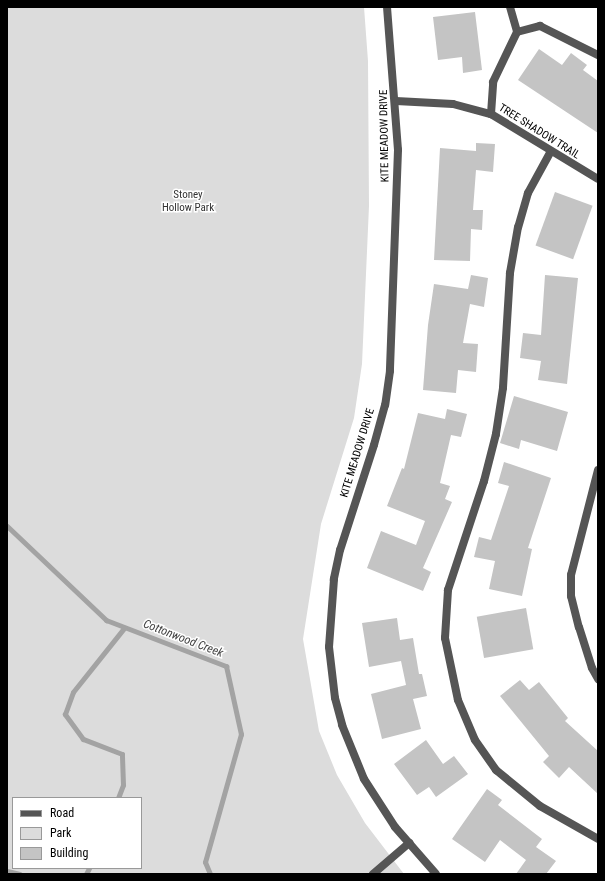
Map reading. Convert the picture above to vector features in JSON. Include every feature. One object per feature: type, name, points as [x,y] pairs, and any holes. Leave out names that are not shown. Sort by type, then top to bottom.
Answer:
[{"type":"street","name":"KITE MEADOW DRIVE","points":[[387,7],[396,101],[398,150],[390,371],[383,412],[340,550],[331,608],[330,647],[335,698],[354,757],[384,813],[436,874]]},
{"type":"street","points":[[491,114],[493,82],[517,32],[510,7]]},
{"type":"street","points":[[517,32],[540,26],[598,55]]},
{"type":"street","name":"TREE SHADOW TRAIL","points":[[396,101],[453,104],[491,114],[598,179]]},
{"type":"street","points":[[551,151],[528,193],[518,226],[510,273],[503,388],[496,434],[484,481],[448,590],[445,638],[458,700],[475,740],[496,770],[540,806],[598,839]]},
{"type":"street","points":[[598,470],[571,574],[571,596],[592,668],[598,679]]},
{"type":"street","points":[[373,874],[410,843]]},
{"type":"green space","name":"Stoney Hollow Park","points":[[7,7],[364,7],[368,61],[369,206],[362,364],[354,418],[321,524],[303,639],[319,731],[337,775],[365,823],[404,874],[7,874]]},
{"type":"building","points":[[475,12],[482,70],[463,73],[462,57],[438,60],[433,17]]},
{"type":"building","points":[[539,49],[562,65],[571,53],[587,65],[583,70],[598,81],[598,133],[518,80]]},
{"type":"building","points":[[476,143],[495,144],[493,172],[476,170],[473,210],[483,210],[482,230],[471,229],[470,261],[434,260],[440,148],[476,151]]},
{"type":"building","points":[[555,192],[593,206],[573,259],[536,246]]},
{"type":"building","points":[[471,275],[488,278],[484,307],[470,304],[463,343],[478,344],[476,372],[458,370],[456,393],[423,390],[428,325],[434,284],[468,289]]},
{"type":"building","points":[[545,275],[578,278],[567,384],[538,380],[541,361],[520,358],[523,333],[541,335]]},
{"type":"building","points":[[514,396],[568,412],[557,451],[521,440],[519,449],[500,443]]},
{"type":"building","points":[[447,409],[467,414],[461,437],[451,435],[440,483],[450,486],[445,499],[452,502],[423,568],[431,572],[423,591],[367,568],[381,531],[416,545],[425,521],[387,506],[402,468],[404,469],[418,413],[445,419]]},
{"type":"building","points":[[504,462],[551,478],[528,548],[532,549],[522,596],[489,589],[495,561],[474,557],[479,537],[491,540],[509,486],[498,483]]},
{"type":"building","points":[[526,608],[533,649],[484,658],[477,617]]},
{"type":"building","points":[[397,618],[400,640],[413,638],[419,674],[422,674],[427,696],[413,699],[421,729],[382,739],[371,694],[406,685],[401,661],[369,667],[362,623]]},
{"type":"building","points":[[520,680],[529,690],[539,682],[568,718],[565,721],[598,751],[598,794],[569,767],[559,778],[543,762],[549,756],[500,696]]},
{"type":"building","points":[[426,740],[443,764],[454,756],[468,774],[436,797],[429,787],[417,795],[394,764]]},
{"type":"building","points":[[487,789],[502,800],[498,805],[542,839],[536,847],[556,861],[546,874],[516,874],[526,860],[500,840],[485,862],[452,839]]},
{"type":"waterway","name":"Cottonwood Creek","points":[[7,526],[106,620],[226,666],[241,734],[205,862],[210,874]]},
{"type":"waterway","points":[[118,797],[123,785],[122,754],[83,739],[65,714],[73,692],[124,628]]},
{"type":"waterway","points":[[86,874],[88,869]]},
{"type":"waterway","points":[[7,871],[20,874]]}]
